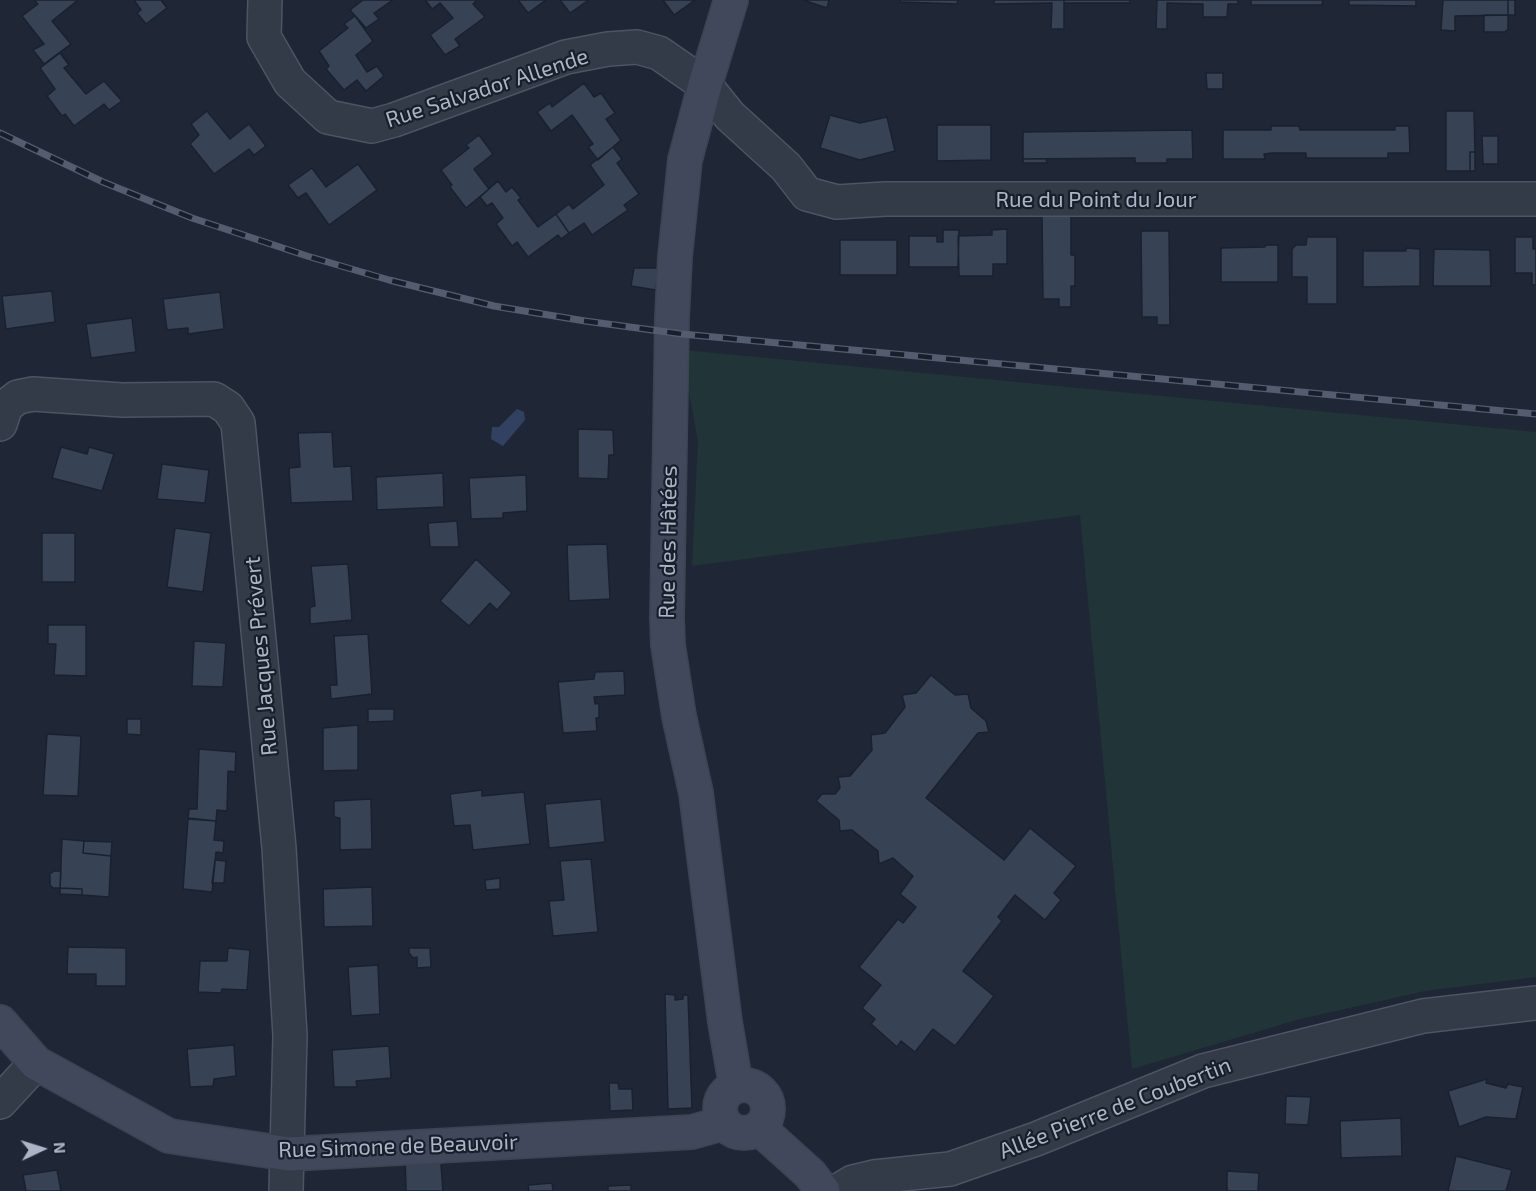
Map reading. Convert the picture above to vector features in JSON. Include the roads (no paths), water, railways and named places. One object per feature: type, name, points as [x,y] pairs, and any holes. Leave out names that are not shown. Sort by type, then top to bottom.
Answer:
[{"type":"street","name":"Rue Salvador Allende","points":[[265,0],[264,37],[290,82],[328,117],[372,126],[566,57],[608,49],[637,47],[659,53],[705,85]]},
{"type":"street","name":"Rue des Hâtées","points":[[731,0],[685,160],[675,257],[671,330],[667,618],[668,645],[678,706],[696,793],[725,1022],[736,1086]]},
{"type":"street","name":"Rue du Point du Jour","points":[[705,85],[730,116],[786,167],[807,194],[837,202],[885,199],[1536,199]]},
{"type":"street","name":"Rue Jacques Prévert","points":[[0,424],[6,406],[18,397],[33,394],[122,400],[214,399],[228,408],[238,423],[279,848],[290,1036],[289,1154],[286,1191]]},
{"type":"street","name":"Allée Pierre de Coubertin","points":[[838,1191],[853,1182],[950,1169],[1036,1139],[1203,1071],[1423,1016],[1536,1003]]},
{"type":"street","name":"Rue Simone de Beauvoir","points":[[0,1022],[36,1063],[169,1136],[289,1154],[693,1132],[724,1123]]},
{"type":"street","points":[[0,1102],[36,1063]]},
{"type":"street","points":[[736,1086],[753,1087],[765,1097],[767,1114],[759,1128],[750,1133],[729,1129],[720,1115],[720,1107],[728,1090],[736,1086]]},
{"type":"street","points":[[759,1128],[810,1174],[823,1191]]},
{"type":"water","points":[[517,409],[524,412],[525,420],[503,446],[491,439],[492,427],[499,427]]},
{"type":"railway","points":[[0,133],[103,182],[192,218],[389,280],[494,306],[682,334],[1536,414]]}]
